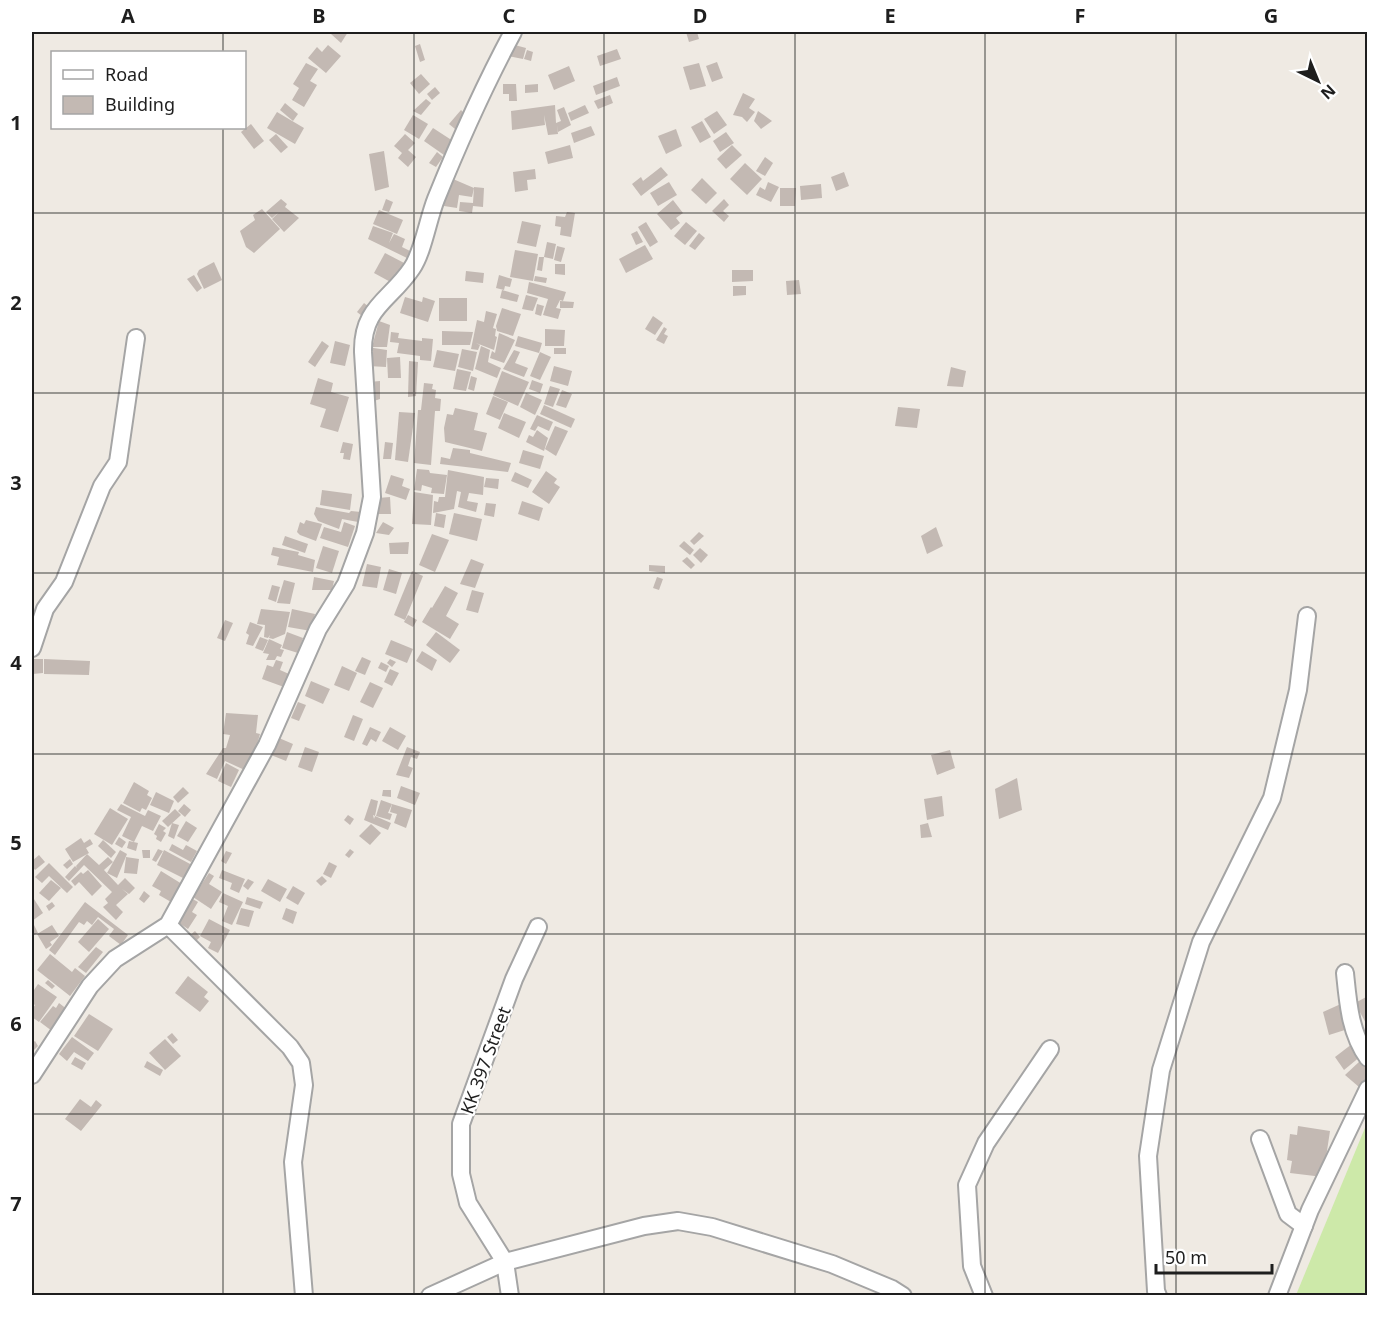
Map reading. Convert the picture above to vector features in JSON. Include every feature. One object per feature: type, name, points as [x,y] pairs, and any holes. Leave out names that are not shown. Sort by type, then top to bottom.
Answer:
[{"type":"street","points":[[32,1075],[90,986],[115,959],[168,925],[267,745],[318,629],[346,585],[364,533],[372,497],[363,352],[363,335],[367,321],[414,266],[431,213],[457,146],[513,32]]},
{"type":"street","points":[[32,648],[45,609],[64,582],[102,486],[118,462],[136,338]]},
{"type":"street","points":[[1158,1296],[1148,1156],[1161,1070],[1202,942],[1272,798],[1298,690],[1307,616]]},
{"type":"street","points":[[168,925],[290,1047],[301,1063],[303,1085],[294,1162],[304,1296]]},
{"type":"street","name":"KK 397 Street","points":[[510,1296],[505,1262],[468,1203],[461,1174],[461,1124],[514,979],[538,927]]},
{"type":"street","points":[[1345,973],[1350,1016],[1359,1043],[1368,1058]]},
{"type":"street","points":[[984,1296],[972,1266],[967,1185],[986,1143],[1050,1049]]},
{"type":"street","points":[[1276,1296],[1304,1226],[1368,1089]]},
{"type":"street","points":[[1260,1139],[1288,1214],[1304,1226]]},
{"type":"street","points":[[430,1296],[505,1262],[644,1226],[678,1221],[712,1227],[832,1264],[892,1289],[903,1296]]},
{"type":"green space","points":[[1367,1123],[1367,1295],[1296,1295]]},
{"type":"building","points":[[348,32],[341,43],[331,34]]},
{"type":"building","points":[[686,32],[697,32],[699,39],[689,42]]},
{"type":"building","points":[[420,44],[425,60],[420,62],[415,46]]},
{"type":"building","points":[[511,44],[526,48],[523,59],[508,56]]},
{"type":"building","points":[[328,45],[341,56],[326,73],[308,58],[317,47],[322,52]]},
{"type":"building","points":[[617,49],[621,59],[600,66],[597,56]]},
{"type":"building","points":[[527,50],[533,52],[531,61],[524,59]]},
{"type":"building","points":[[717,62],[723,78],[712,82],[706,66]]},
{"type":"building","points":[[306,63],[318,69],[310,81],[317,85],[304,107],[292,100],[299,88],[293,84]]},
{"type":"building","points":[[699,63],[706,86],[690,90],[683,67]]},
{"type":"building","points":[[569,66],[575,81],[554,90],[548,75]]},
{"type":"building","points":[[421,74],[430,84],[419,94],[410,83]]},
{"type":"building","points":[[617,77],[620,86],[596,95],[593,86]]},
{"type":"building","points":[[503,84],[516,84],[517,101],[509,101],[509,94],[503,94]]},
{"type":"building","points":[[538,84],[538,92],[525,93],[525,85]]},
{"type":"building","points":[[435,87],[440,93],[432,100],[427,94]]},
{"type":"building","points":[[743,93],[755,99],[749,108],[755,112],[747,122],[742,117],[733,115]]},
{"type":"building","points":[[610,95],[613,103],[598,109],[594,101]]},
{"type":"building","points":[[426,99],[431,103],[421,115],[413,111]]},
{"type":"building","points":[[285,103],[298,114],[293,121],[280,110]]},
{"type":"building","points":[[555,105],[556,123],[561,121],[557,110],[564,107],[571,125],[558,132],[557,125],[558,134],[548,135],[544,115],[545,125],[512,130],[511,111]]},
{"type":"building","points":[[585,105],[589,113],[571,121],[568,113]]},
{"type":"building","points":[[461,110],[466,115],[455,129],[449,124]]},
{"type":"building","points":[[717,111],[727,125],[714,134],[704,119]]},
{"type":"building","points":[[758,111],[772,121],[761,129],[754,121]]},
{"type":"building","points":[[277,112],[304,128],[295,144],[267,128]]},
{"type":"building","points":[[413,115],[428,124],[419,139],[404,130]]},
{"type":"building","points":[[702,121],[711,137],[700,143],[691,127]]},
{"type":"building","points":[[251,124],[264,141],[254,149],[241,132]]},
{"type":"building","points":[[591,126],[595,135],[574,143],[571,133]]},
{"type":"building","points":[[433,128],[453,141],[444,155],[424,141]]},
{"type":"building","points":[[676,129],[682,146],[666,154],[658,136]]},
{"type":"building","points":[[726,132],[734,143],[720,152],[713,141]]},
{"type":"building","points":[[276,134],[288,147],[281,153],[269,140]]},
{"type":"building","points":[[405,134],[415,143],[408,150],[416,157],[408,167],[398,158],[402,153],[394,146]]},
{"type":"building","points":[[570,145],[573,158],[548,164],[545,152]]},
{"type":"building","points":[[732,145],[742,155],[726,169],[717,159]]},
{"type":"building","points":[[384,151],[389,187],[375,191],[369,154]]},
{"type":"building","points":[[437,152],[443,157],[436,167],[429,163]]},
{"type":"building","points":[[765,157],[773,163],[765,176],[756,171]]},
{"type":"building","points":[[745,163],[762,179],[747,195],[730,179]]},
{"type":"building","points":[[661,167],[668,175],[641,196],[632,184],[641,177],[643,181]]},
{"type":"building","points":[[535,169],[536,179],[527,180],[528,190],[515,192],[513,172]]},
{"type":"building","points":[[844,172],[849,186],[836,191],[831,177]]},
{"type":"building","points":[[702,178],[717,193],[706,204],[691,190]]},
{"type":"building","points":[[453,179],[474,188],[472,197],[459,195],[457,208],[444,206],[445,197]]},
{"type":"building","points":[[669,182],[677,195],[658,206],[650,193]]},
{"type":"building","points":[[768,182],[779,187],[771,202],[756,195],[760,187],[765,190]]},
{"type":"building","points":[[821,184],[822,198],[801,200],[800,186]]},
{"type":"building","points":[[474,187],[484,188],[483,207],[473,206],[472,213],[459,211],[460,202],[473,203]]},
{"type":"building","points":[[780,188],[796,188],[795,206],[780,206]]},
{"type":"building","points":[[281,199],[287,204],[285,207],[299,218],[284,232],[272,219],[279,212],[272,218],[266,212]]},
{"type":"building","points":[[386,199],[393,202],[389,212],[382,210]]},
{"type":"building","points":[[724,199],[729,205],[723,211],[729,216],[724,222],[712,211]]},
{"type":"building","points":[[673,200],[683,213],[676,218],[680,223],[671,230],[657,214]]},
{"type":"building","points":[[262,209],[280,229],[254,253],[246,247],[240,231],[255,220],[253,215]]},
{"type":"building","points":[[379,210],[403,220],[397,234],[373,224]]},
{"type":"building","points":[[567,212],[575,213],[571,237],[560,235],[561,227],[555,226],[556,216],[565,217]]},
{"type":"building","points":[[522,221],[541,225],[536,247],[517,243]]},
{"type":"building","points":[[646,222],[658,242],[650,247],[638,227]]},
{"type":"building","points":[[686,222],[697,231],[685,245],[674,236]]},
{"type":"building","points":[[373,226],[393,233],[389,243],[394,234],[405,239],[402,247],[410,251],[407,258],[368,239]]},
{"type":"building","points":[[637,231],[643,242],[636,245],[631,234]]},
{"type":"building","points":[[699,233],[705,238],[695,250],[689,246]]},
{"type":"building","points":[[547,242],[556,244],[553,259],[544,257]]},
{"type":"building","points":[[645,245],[653,259],[626,273],[619,259]]},
{"type":"building","points":[[557,246],[565,248],[561,262],[554,260]]},
{"type":"building","points":[[515,250],[538,254],[533,281],[510,277]]},
{"type":"building","points":[[385,253],[408,265],[396,285],[374,273]]},
{"type":"building","points":[[539,257],[544,257],[542,271],[537,270]]},
{"type":"building","points":[[214,262],[222,280],[204,289],[197,274],[199,270]]},
{"type":"building","points":[[555,264],[565,264],[565,275],[555,274]]},
{"type":"building","points":[[732,270],[753,270],[753,281],[732,282]]},
{"type":"building","points":[[466,271],[484,273],[483,283],[465,281]]},
{"type":"building","points":[[194,275],[202,288],[197,292],[187,279]]},
{"type":"building","points":[[499,275],[512,279],[510,287],[505,286],[504,290],[496,288]]},
{"type":"building","points":[[535,276],[547,278],[546,283],[534,281]]},
{"type":"building","points":[[799,280],[801,294],[787,295],[786,281]]},
{"type":"building","points":[[529,282],[566,292],[563,301],[560,300],[556,308],[561,309],[558,319],[543,315],[548,299],[527,293]]},
{"type":"building","points":[[733,286],[746,286],[746,295],[733,296]]},
{"type":"building","points":[[502,290],[519,295],[517,302],[500,298]]},
{"type":"building","points":[[526,295],[538,298],[533,311],[522,309]]},
{"type":"building","points":[[405,297],[422,302],[423,297],[435,301],[428,322],[400,313]]},
{"type":"building","points":[[439,298],[467,298],[467,321],[439,321]]},
{"type":"building","points":[[560,301],[574,302],[573,308],[560,308]]},
{"type":"building","points":[[364,303],[369,307],[362,316],[357,312]]},
{"type":"building","points":[[537,304],[544,306],[541,316],[535,314]]},
{"type":"building","points":[[502,308],[521,314],[513,336],[497,331],[496,326]]},
{"type":"building","points":[[486,311],[497,314],[493,328],[496,329],[495,336],[497,337],[494,350],[476,343],[480,345],[478,350],[471,349],[477,320],[484,322]]},
{"type":"building","points":[[653,316],[663,323],[655,335],[645,329]]},
{"type":"building","points":[[379,321],[390,325],[387,347],[372,347]]},
{"type":"building","points":[[664,327],[667,329],[664,334],[668,336],[664,344],[656,340]]},
{"type":"building","points":[[545,329],[565,330],[564,346],[545,346]]},
{"type":"building","points":[[442,331],[473,332],[470,345],[442,345]]},
{"type":"building","points":[[391,332],[399,333],[398,338],[422,341],[422,338],[433,339],[431,361],[420,360],[420,356],[397,353],[399,343],[390,342]]},
{"type":"building","points":[[499,333],[515,340],[504,363],[490,358],[492,351],[495,353]]},
{"type":"building","points":[[518,336],[542,343],[539,353],[515,346]]},
{"type":"building","points":[[322,341],[329,346],[315,367],[308,362]]},
{"type":"building","points":[[335,341],[350,345],[345,366],[330,363]]},
{"type":"building","points":[[481,346],[490,350],[488,362],[501,368],[497,378],[475,369]]},
{"type":"building","points":[[367,347],[387,350],[386,367],[368,366]]},
{"type":"building","points":[[554,348],[566,348],[566,354],[554,354]]},
{"type":"building","points":[[462,349],[477,352],[473,371],[458,367]]},
{"type":"building","points":[[437,350],[459,354],[455,371],[433,367]]},
{"type":"building","points":[[514,350],[520,352],[515,363],[528,368],[524,377],[503,369]]},
{"type":"building","points":[[540,352],[551,357],[540,380],[530,376]]},
{"type":"building","points":[[400,357],[401,378],[388,378],[387,358]]},
{"type":"building","points":[[409,361],[418,362],[416,396],[408,397]]},
{"type":"building","points":[[554,366],[572,371],[568,386],[550,381]]},
{"type":"building","points":[[951,367],[966,371],[963,387],[947,386]]},
{"type":"building","points":[[457,369],[471,372],[466,391],[453,389]]},
{"type":"building","points":[[502,371],[529,382],[518,406],[493,395]]},
{"type":"building","points":[[471,376],[477,378],[474,391],[468,389]]},
{"type":"building","points":[[318,378],[333,383],[331,392],[349,397],[338,432],[320,427],[326,409],[310,404]]},
{"type":"building","points":[[532,380],[543,384],[540,393],[529,389]]},
{"type":"building","points":[[380,381],[380,399],[371,402],[369,382]]},
{"type":"building","points":[[424,383],[433,384],[432,389],[436,390],[435,398],[441,399],[440,411],[435,411],[431,465],[414,463],[418,410],[421,410]]},
{"type":"building","points":[[550,386],[560,389],[553,407],[544,404]]},
{"type":"building","points":[[562,390],[572,394],[566,408],[556,405]]},
{"type":"building","points":[[526,393],[542,400],[535,415],[520,407]]},
{"type":"building","points":[[493,396],[508,402],[500,420],[486,414]]},
{"type":"building","points":[[544,405],[575,419],[571,428],[540,414]]},
{"type":"building","points":[[898,407],[920,409],[917,428],[895,426]]},
{"type":"building","points":[[455,408],[478,413],[474,430],[487,433],[482,451],[445,442],[444,428],[447,414],[453,415]]},
{"type":"building","points":[[399,412],[415,413],[408,462],[395,460]]},
{"type":"building","points":[[504,413],[526,422],[519,438],[498,428]]},
{"type":"building","points":[[537,415],[553,422],[549,431],[538,426],[535,431],[530,429]]},
{"type":"building","points":[[555,426],[568,431],[556,456],[545,449]]},
{"type":"building","points":[[537,430],[548,438],[544,451],[526,442],[529,435],[533,437]]},
{"type":"building","points":[[343,442],[353,444],[350,460],[343,459],[344,453],[340,453]]},
{"type":"building","points":[[385,442],[393,443],[391,459],[383,459]]},
{"type":"building","points":[[453,448],[470,450],[470,453],[511,463],[508,472],[440,464],[441,457],[450,459]]},
{"type":"building","points":[[523,450],[544,456],[540,469],[519,463]]},
{"type":"building","points":[[417,469],[447,475],[444,494],[431,493],[432,488],[422,485],[421,491],[414,490]]},
{"type":"building","points":[[448,470],[484,477],[483,495],[469,493],[467,501],[478,503],[476,512],[458,507],[461,492],[457,491],[454,509],[433,513],[434,501],[438,502],[439,497],[445,497]]},
{"type":"building","points":[[546,471],[557,479],[554,483],[560,487],[549,504],[532,492]]},
{"type":"building","points":[[515,472],[532,480],[528,488],[511,481]]},
{"type":"building","points":[[391,475],[404,479],[402,486],[410,489],[406,500],[385,493]]},
{"type":"building","points":[[486,478],[499,479],[498,489],[484,487]]},
{"type":"building","points":[[322,490],[352,494],[350,510],[320,505]]},
{"type":"building","points":[[414,492],[433,495],[431,525],[412,524]]},
{"type":"building","points":[[390,497],[391,514],[379,514],[378,498]]},
{"type":"building","points":[[522,501],[543,508],[539,521],[518,514]]},
{"type":"building","points":[[486,503],[496,504],[494,517],[484,515]]},
{"type":"building","points":[[316,507],[349,513],[351,511],[361,512],[358,522],[342,519],[339,529],[318,521],[314,514]]},
{"type":"building","points":[[436,513],[446,515],[444,528],[434,526]]},
{"type":"building","points":[[454,513],[482,519],[477,541],[449,534]]},
{"type":"building","points":[[306,520],[322,524],[316,541],[297,532],[300,522],[304,524]]},
{"type":"building","points":[[344,522],[355,526],[348,547],[320,538],[324,527],[341,532]]},
{"type":"building","points":[[383,522],[394,528],[389,535],[376,533]]},
{"type":"building","points":[[936,527],[943,546],[927,554],[921,536]]},
{"type":"building","points":[[699,532],[704,536],[694,545],[690,541]]},
{"type":"building","points":[[432,534],[449,540],[435,572],[419,565]]},
{"type":"building","points":[[285,536],[308,544],[305,553],[282,545]]},
{"type":"building","points":[[684,541],[694,550],[690,555],[679,546]]},
{"type":"building","points":[[409,542],[408,554],[390,554],[389,543]]},
{"type":"building","points":[[323,546],[339,551],[332,573],[316,568]]},
{"type":"building","points":[[273,547],[299,552],[298,555],[315,560],[313,572],[277,565],[279,557],[271,555]]},
{"type":"building","points":[[700,548],[708,555],[701,563],[693,555]]},
{"type":"building","points":[[687,557],[695,565],[691,569],[682,561]]},
{"type":"building","points":[[471,559],[484,564],[475,588],[460,584]]},
{"type":"building","points":[[367,564],[381,567],[377,588],[362,586]]},
{"type":"building","points":[[649,565],[665,566],[665,573],[649,571]]},
{"type":"building","points":[[389,569],[402,573],[396,594],[383,590]]},
{"type":"building","points":[[412,571],[423,576],[405,620],[394,615]]},
{"type":"building","points":[[314,577],[334,581],[332,590],[312,590]]},
{"type":"building","points":[[657,577],[663,579],[659,590],[653,588]]},
{"type":"building","points":[[284,580],[295,583],[290,604],[277,603]]},
{"type":"building","points":[[272,585],[280,587],[276,602],[268,599]]},
{"type":"building","points":[[445,586],[458,593],[446,616],[459,624],[450,639],[422,622]]},
{"type":"building","points":[[472,590],[484,593],[478,613],[466,610]]},
{"type":"building","points":[[261,609],[290,612],[285,634],[273,639],[269,638],[270,635],[268,638],[264,637],[265,625],[257,624]]},
{"type":"building","points":[[292,609],[315,614],[311,631],[288,627]]},
{"type":"building","points":[[408,615],[417,620],[413,627],[404,622]]},
{"type":"building","points":[[225,620],[233,623],[225,641],[217,638]]},
{"type":"building","points":[[250,622],[263,627],[253,646],[246,644],[249,635],[246,633]]},
{"type":"building","points":[[287,632],[303,638],[298,653],[282,648]]},
{"type":"building","points":[[436,632],[460,650],[450,663],[426,645]]},
{"type":"building","points":[[260,637],[268,640],[263,651],[255,648]]},
{"type":"building","points":[[269,639],[282,645],[280,649],[284,650],[281,657],[277,656],[275,660],[266,660],[269,654],[263,653]]},
{"type":"building","points":[[391,640],[413,649],[407,663],[385,654]]},
{"type":"building","points":[[422,651],[437,660],[432,671],[416,661]]},
{"type":"building","points":[[362,657],[371,661],[365,675],[355,671]]},
{"type":"building","points":[[33,659],[43,659],[43,673],[33,674]]},
{"type":"building","points":[[44,659],[90,661],[89,675],[44,674]]},
{"type":"building","points":[[390,659],[396,662],[392,667],[387,663]]},
{"type":"building","points":[[276,660],[283,662],[280,670],[289,674],[284,687],[262,679],[267,665],[273,667]]},
{"type":"building","points":[[381,662],[389,666],[386,672],[378,668]]},
{"type":"building","points":[[342,666],[357,673],[349,691],[334,685]]},
{"type":"building","points":[[390,669],[399,673],[392,686],[384,682]]},
{"type":"building","points":[[311,681],[330,689],[323,704],[305,696]]},
{"type":"building","points":[[370,682],[383,688],[373,708],[360,702]]},
{"type":"building","points":[[298,702],[306,705],[299,721],[291,718]]},
{"type":"building","points":[[226,713],[258,715],[256,733],[260,734],[249,772],[225,761],[217,779],[206,774],[223,748],[226,748],[230,735],[223,734]]},
{"type":"building","points":[[353,715],[363,719],[354,741],[344,737]]},
{"type":"building","points":[[370,727],[381,732],[376,742],[371,739],[367,746],[362,744]]},
{"type":"building","points":[[390,727],[406,736],[398,750],[382,741]]},
{"type":"building","points":[[279,738],[293,744],[286,761],[271,755]]},
{"type":"building","points":[[305,747],[319,752],[312,772],[298,767]]},
{"type":"building","points":[[407,747],[420,752],[417,759],[411,757],[408,766],[413,768],[409,778],[396,775]]},
{"type":"building","points":[[950,750],[955,768],[937,775],[931,755]]},
{"type":"building","points":[[226,763],[239,770],[231,787],[218,781]]},
{"type":"building","points":[[1017,778],[1022,810],[999,819],[995,789]]},
{"type":"building","points":[[134,782],[149,791],[147,795],[152,798],[146,810],[142,808],[140,812],[123,803]]},
{"type":"building","points":[[401,786],[420,793],[415,805],[397,798]]},
{"type":"building","points":[[183,787],[189,793],[178,803],[173,797]]},
{"type":"building","points":[[383,790],[391,790],[391,797],[382,796]]},
{"type":"building","points":[[156,792],[174,801],[169,813],[150,805]]},
{"type":"building","points":[[942,796],[944,816],[927,820],[924,799]]},
{"type":"building","points":[[371,799],[378,801],[375,816],[391,823],[388,830],[364,820]]},
{"type":"building","points":[[381,800],[392,804],[388,813],[392,814],[390,820],[376,816]]},
{"type":"building","points":[[121,804],[145,816],[148,810],[161,816],[153,831],[142,826],[134,842],[122,836],[131,817],[117,810]]},
{"type":"building","points":[[184,804],[191,810],[185,817],[178,811]]},
{"type":"building","points":[[392,804],[412,810],[406,828],[394,823],[397,814],[390,812]]},
{"type":"building","points":[[110,808],[128,819],[112,845],[94,834]]},
{"type":"building","points":[[175,809],[181,815],[168,827],[162,821]]},
{"type":"building","points":[[348,815],[354,819],[350,825],[344,820]]},
{"type":"building","points":[[186,821],[197,828],[188,842],[177,836]]},
{"type":"building","points":[[172,823],[179,825],[174,839],[168,836]]},
{"type":"building","points":[[928,823],[932,837],[921,838],[920,825]]},
{"type":"building","points":[[159,824],[166,828],[163,831],[166,833],[161,842],[154,834]]},
{"type":"building","points":[[371,824],[381,833],[370,845],[359,836]]},
{"type":"building","points":[[119,837],[126,842],[122,848],[115,844]]},
{"type":"building","points":[[81,838],[84,843],[90,839],[93,844],[86,848],[89,853],[73,862],[65,849]]},
{"type":"building","points":[[103,840],[116,852],[111,858],[98,846]]},
{"type":"building","points":[[129,841],[138,843],[136,851],[127,848]]},
{"type":"building","points":[[172,844],[183,850],[186,845],[197,851],[191,862],[169,850]]},
{"type":"building","points":[[158,849],[163,851],[156,862],[152,860]]},
{"type":"building","points":[[350,849],[354,852],[349,858],[345,855]]},
{"type":"building","points":[[120,850],[127,854],[117,878],[107,873]]},
{"type":"building","points":[[142,850],[150,850],[150,858],[143,858]]},
{"type":"building","points":[[164,850],[192,865],[185,879],[157,865]]},
{"type":"building","points":[[226,851],[232,853],[226,864],[221,861]]},
{"type":"building","points":[[87,854],[99,865],[108,857],[113,862],[104,870],[118,885],[125,878],[135,888],[129,894],[122,889],[128,894],[116,905],[123,912],[116,920],[103,907],[108,903],[105,899],[112,892],[84,865],[69,881],[65,877],[75,866],[77,868],[76,866]]},
{"type":"building","points":[[39,855],[45,862],[35,870],[32,861]]},
{"type":"building","points":[[126,857],[139,859],[137,874],[124,873]]},
{"type":"building","points":[[70,859],[73,864],[67,869],[63,865]]},
{"type":"building","points":[[329,862],[337,866],[331,878],[323,874]]},
{"type":"building","points":[[49,863],[73,887],[67,893],[49,876],[42,883],[35,877]]},
{"type":"building","points":[[88,870],[102,886],[92,896],[79,882],[75,886],[71,881],[81,872],[83,874]]},
{"type":"building","points":[[222,870],[245,879],[239,893],[230,889],[232,883],[219,878]]},
{"type":"building","points":[[161,871],[182,884],[171,902],[159,895],[161,891],[152,886]]},
{"type":"building","points":[[209,873],[214,876],[209,884],[222,892],[211,909],[193,897]]},
{"type":"building","points":[[322,876],[327,881],[321,886],[316,881]]},
{"type":"building","points":[[248,879],[254,882],[248,890],[243,886]]},
{"type":"building","points":[[268,879],[287,889],[280,902],[261,891]]},
{"type":"building","points":[[51,880],[61,888],[49,901],[39,893]]},
{"type":"building","points":[[293,886],[305,893],[298,905],[286,898]]},
{"type":"building","points":[[144,891],[150,896],[144,903],[139,899]]},
{"type":"building","points":[[223,893],[243,902],[232,925],[222,921],[228,906],[219,902]]},
{"type":"building","points":[[32,896],[43,913],[32,921]]},
{"type":"building","points":[[247,897],[263,902],[260,909],[245,904]]},
{"type":"building","points":[[191,898],[198,902],[192,912],[197,915],[188,929],[176,921]]},
{"type":"building","points":[[52,902],[55,906],[49,911],[46,906]]},
{"type":"building","points":[[85,902],[128,935],[121,945],[109,936],[114,929],[98,917],[92,925],[87,921],[84,925],[79,922],[55,955],[49,950]]},
{"type":"building","points":[[241,908],[254,911],[249,927],[236,924]]},
{"type":"building","points":[[286,908],[297,912],[293,924],[282,919]]},
{"type":"building","points":[[98,919],[109,929],[89,952],[78,942]]},
{"type":"building","points":[[209,919],[230,930],[218,953],[208,948],[211,942],[200,936]]},
{"type":"building","points":[[34,925],[38,933],[32,936],[32,926]]},
{"type":"building","points":[[52,925],[59,936],[50,942],[52,945],[46,949],[37,934]]},
{"type":"building","points":[[195,931],[200,937],[194,943],[188,937]]},
{"type":"building","points":[[96,947],[103,952],[86,973],[78,967]]},
{"type":"building","points":[[50,954],[72,972],[75,968],[85,976],[70,996],[37,970]]},
{"type":"building","points":[[188,976],[208,992],[204,997],[209,1001],[200,1012],[175,993]]},
{"type":"building","points":[[48,980],[55,986],[52,989],[45,983]]},
{"type":"building","points":[[38,984],[57,997],[39,1022],[32,1017],[35,1005],[32,1003],[32,993]]},
{"type":"building","points":[[1368,996],[1368,1027],[1355,1003]]},
{"type":"building","points":[[59,1003],[68,1010],[52,1031],[40,1022],[53,1006],[56,1008]]},
{"type":"building","points":[[1343,1003],[1348,1029],[1329,1035],[1323,1012]]},
{"type":"building","points":[[89,1014],[113,1029],[98,1051],[74,1036]]},
{"type":"building","points":[[172,1033],[178,1040],[173,1044],[167,1037]]},
{"type":"building","points":[[72,1037],[94,1053],[88,1061],[74,1052],[67,1061],[59,1054]]},
{"type":"building","points":[[165,1039],[181,1056],[165,1070],[149,1053]]},
{"type":"building","points":[[35,1041],[38,1046],[32,1052],[32,1043]]},
{"type":"building","points":[[1352,1044],[1361,1056],[1344,1070],[1335,1057]]},
{"type":"building","points":[[75,1057],[86,1063],[82,1070],[71,1064]]},
{"type":"building","points":[[147,1061],[163,1070],[160,1076],[144,1067]]},
{"type":"building","points":[[1360,1061],[1368,1070],[1368,1079],[1359,1087],[1345,1075]]},
{"type":"building","points":[[80,1099],[91,1107],[96,1100],[102,1105],[81,1131],[65,1119]]},
{"type":"building","points":[[1298,1126],[1330,1131],[1323,1177],[1290,1173],[1292,1161],[1287,1160],[1290,1134],[1297,1135]]}]
